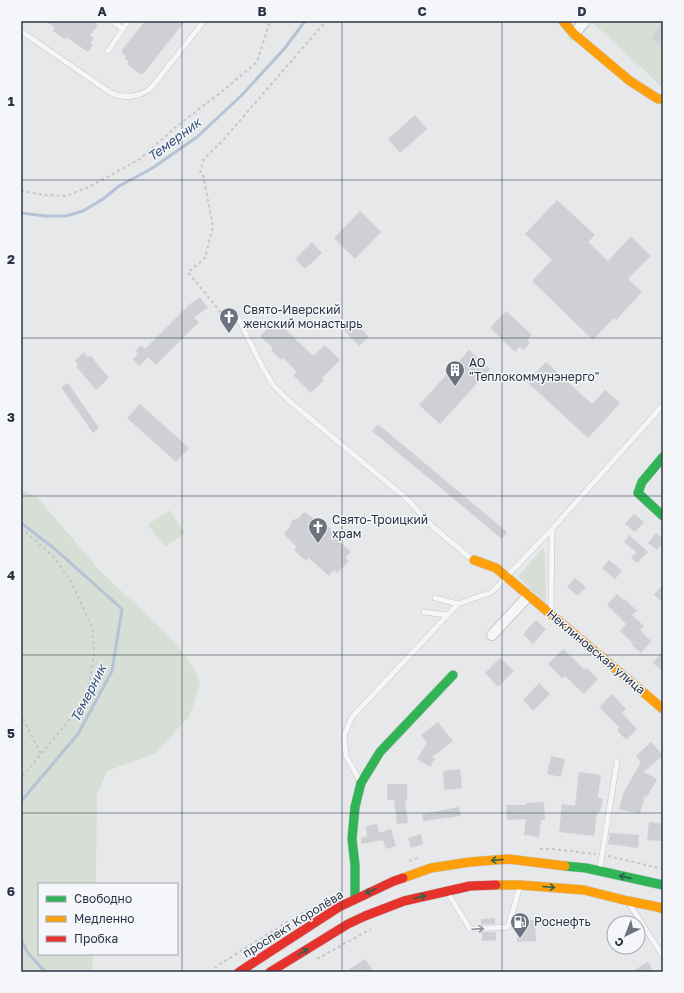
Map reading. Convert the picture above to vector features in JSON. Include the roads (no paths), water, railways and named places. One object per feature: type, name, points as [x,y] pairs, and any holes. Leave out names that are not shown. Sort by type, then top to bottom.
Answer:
[{"type":"main road","points":[[564,21],[574,34],[630,81],[658,99],[663,99]]},
{"type":"main road","points":[[663,457],[642,482],[638,493],[663,516]]},
{"type":"main road","name":"Неклиновская улица","points":[[474,560],[496,568],[663,709]]},
{"type":"main road","points":[[355,898],[355,865],[352,839],[355,808],[361,783],[380,752],[453,675]]},
{"type":"main road","name":"проспект Королёва","points":[[239,972],[355,898],[394,881],[431,868],[470,862],[508,859],[586,868],[663,886]]},
{"type":"main road","points":[[270,972],[348,924],[365,916],[404,901],[470,886],[520,885],[584,890],[663,909]]},
{"type":"street","points":[[574,34],[585,21]]},
{"type":"street","points":[[492,635],[529,595]]},
{"type":"lane","points":[[112,21],[123,29]]},
{"type":"lane","points":[[108,50],[128,21]]},
{"type":"lane","points":[[21,31],[111,93],[127,97],[139,95],[151,88],[204,21]]},
{"type":"lane","points":[[236,314],[273,385],[288,400],[406,498],[433,527],[474,560]]},
{"type":"lane","points":[[361,783],[346,756],[344,736],[352,717],[458,604],[492,592],[552,529],[663,405]]},
{"type":"lane","points":[[551,614],[552,529]]},
{"type":"lane","points":[[435,598],[458,604]]},
{"type":"lane","points":[[424,612],[447,616]]},
{"type":"lane","points":[[600,871],[617,761]]},
{"type":"lane","points":[[447,891],[470,929],[508,927],[520,885]]},
{"type":"lane","points":[[628,901],[663,956]]},
{"type":"waterway","name":"Темерник","points":[[21,213],[45,216],[66,216],[83,211],[103,199],[119,186],[151,169],[197,137],[241,96],[285,48],[305,21]]},
{"type":"waterway","name":"Темерник","points":[[21,523],[55,549],[122,609],[112,671],[78,734],[21,802]]},
{"type":"waterway","name":"Темерник","points":[[21,940],[28,953],[45,972]]},
{"type":"place","name":"Свято-Иверский женский монастырь","points":[[229,334]]},
{"type":"place","name":"АО \"Теплокоммунэнерго\"","points":[[455,387]]},
{"type":"place","name":"Свято-Троицкий храм","points":[[318,544]]},
{"type":"place","name":"Роснефть","points":[[520,939]]}]
